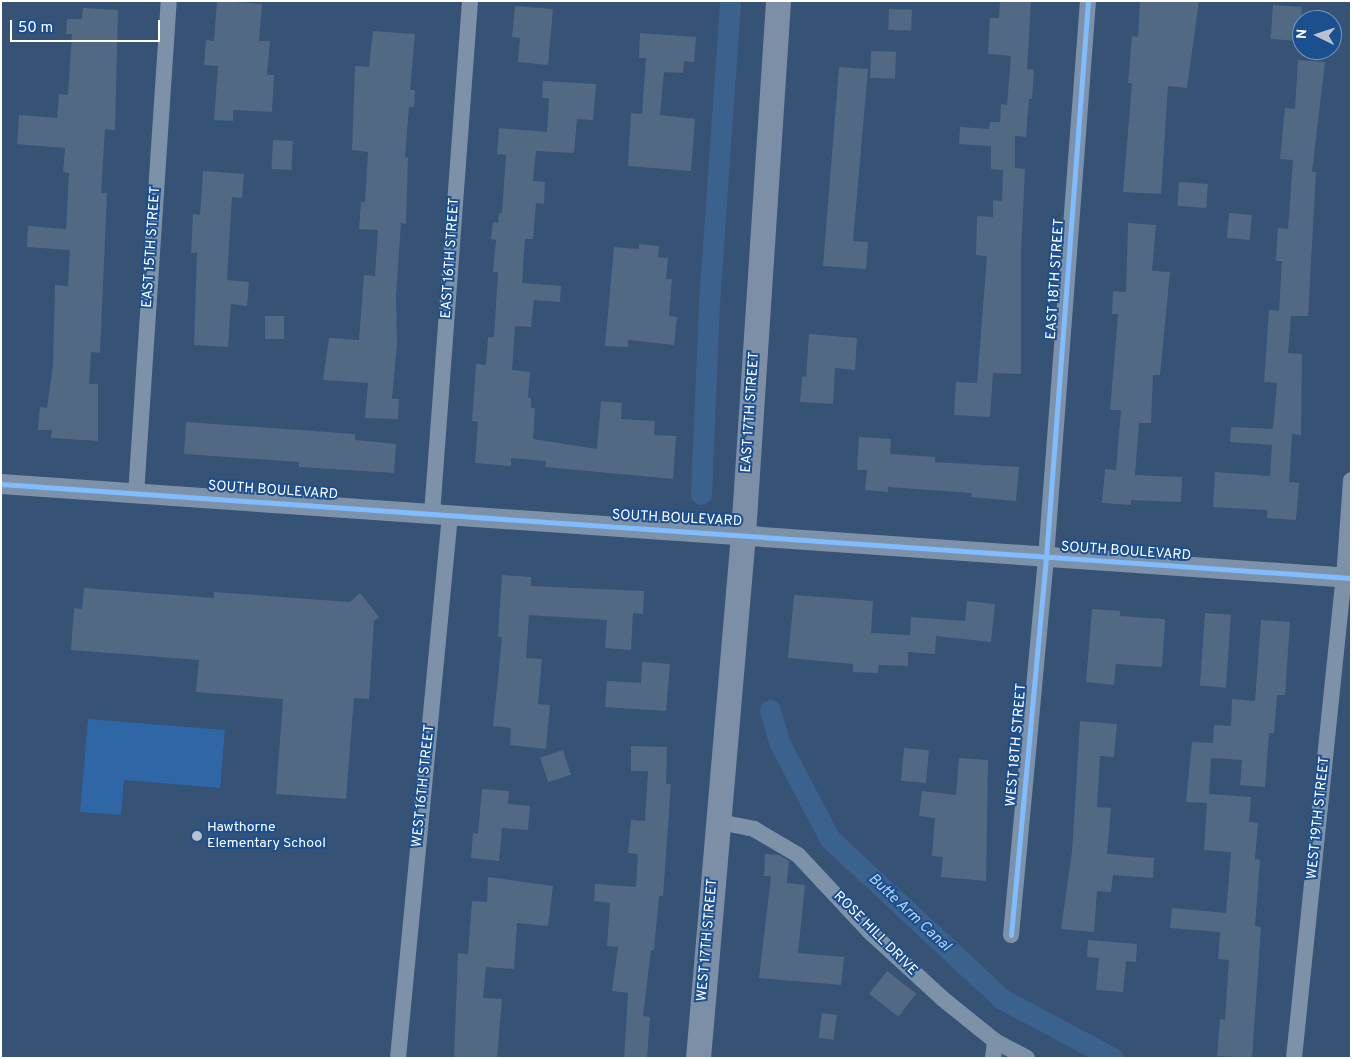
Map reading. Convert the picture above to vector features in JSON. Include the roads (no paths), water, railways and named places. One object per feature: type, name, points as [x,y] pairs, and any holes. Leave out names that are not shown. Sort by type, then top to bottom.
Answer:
[{"type":"main road","name":"EAST 17TH STREET","points":[[719,822],[743,534],[778,1]]},
{"type":"main road","name":"WEST 17TH STREET","points":[[698,1058],[719,822]]},
{"type":"street","name":"EAST 15TH STREET","points":[[136,494],[169,1]]},
{"type":"street","name":"EAST 16TH STREET","points":[[441,514],[470,1]]},
{"type":"street","name":"EAST 18TH STREET","points":[[1046,558],[1088,1]]},
{"type":"street","name":"WEST 19TH STREET","points":[[1294,1058],[1347,578],[1351,480]]},
{"type":"street","name":"SOUTH BOULEVARD","points":[[1,484],[743,534],[1046,558],[1347,578]]},
{"type":"street","name":"WEST 16TH STREET","points":[[398,1058],[441,514]]},
{"type":"street","name":"WEST 18TH STREET","points":[[1011,935],[1046,558]]},
{"type":"street","name":"ROSE HILL DRIVE","points":[[719,822],[754,829],[798,855],[869,931],[943,999],[994,1050],[1027,1058]]},
{"type":"waterway","points":[[701,494],[709,303],[730,1]]},
{"type":"waterway","name":"Butte Arm Canal","points":[[770,710],[779,742],[830,839],[1002,999],[1113,1058]]},
{"type":"place","name":"Hawthorne Elementary School","points":[[197,836]]}]
